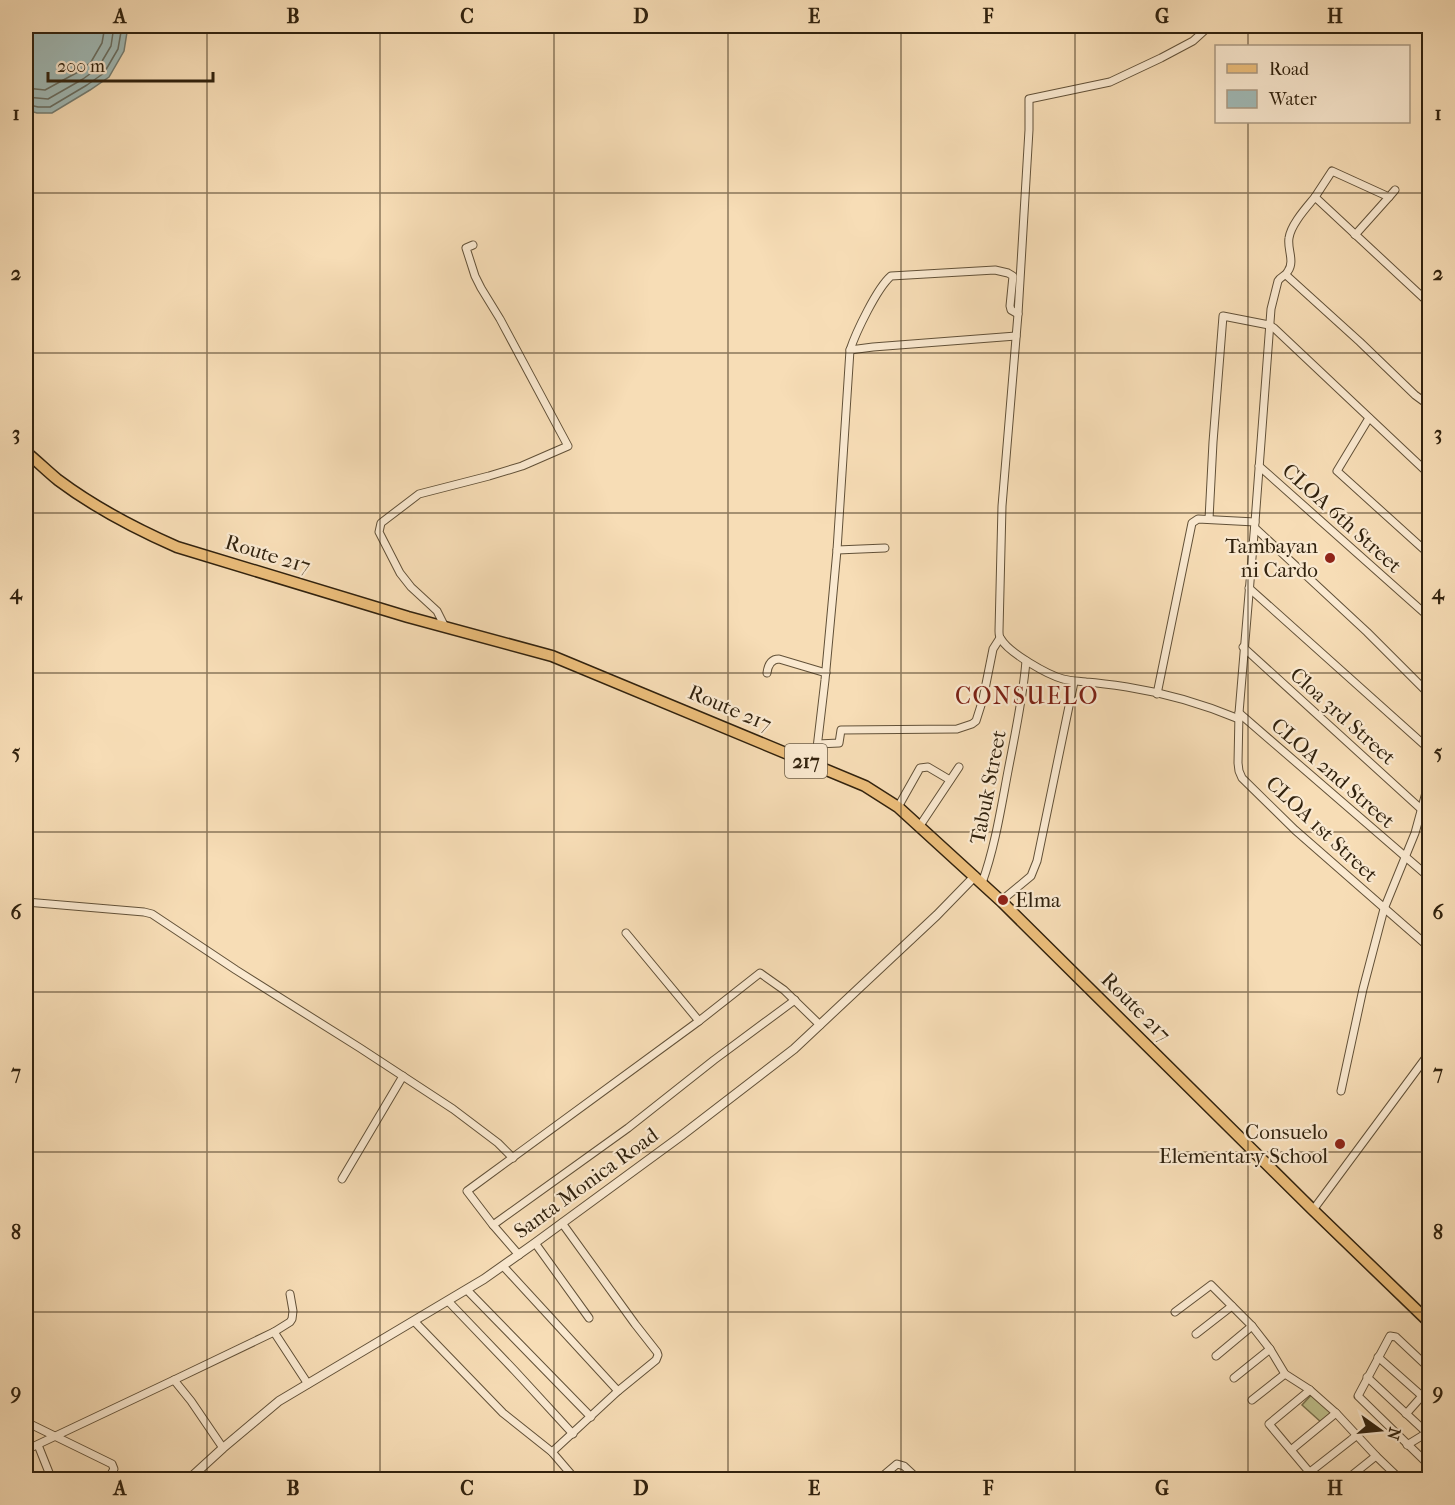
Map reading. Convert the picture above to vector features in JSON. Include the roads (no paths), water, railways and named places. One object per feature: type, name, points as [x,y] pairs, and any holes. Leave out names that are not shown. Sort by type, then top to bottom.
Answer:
[{"type":"main road","name":"Route 217","points":[[26,452],[58,480],[103,510],[177,547],[445,627],[552,656],[865,786],[898,807],[979,880],[1430,1323]]},
{"type":"street","points":[[1204,31],[1192,41],[1161,58],[1110,82],[1029,99],[1017,336],[1002,506],[999,631],[1000,638],[1005,645],[1026,661],[1053,676],[1074,682],[1128,687],[1239,716],[1269,325],[1278,281],[1291,265],[1289,237],[1291,230],[1332,171],[1389,197]]},
{"type":"street","points":[[1355,235],[1395,190]]},
{"type":"street","points":[[1315,197],[1430,304]]},
{"type":"street","points":[[445,627],[437,611],[411,587],[400,573],[379,532],[381,523],[419,494],[522,466],[568,446],[475,276],[466,248],[473,245]]},
{"type":"street","points":[[815,765],[837,550],[850,350],[855,337],[881,287],[891,276],[995,270],[1008,273],[1013,276],[1010,306],[1011,310],[1018,314]]},
{"type":"street","points":[[1286,274],[1414,395],[1430,406]]},
{"type":"street","points":[[1209,519],[1224,316],[1269,325],[1290,341],[1430,475]]},
{"type":"street","points":[[850,350],[1017,336]]},
{"type":"street","points":[[1369,417],[1337,471],[1430,555]]},
{"type":"street","name":"CLOA 6th Street","points":[[1259,466],[1430,618]]},
{"type":"street","points":[[1157,694],[1192,523],[1198,519],[1209,519],[1255,525],[1430,695]]},
{"type":"street","points":[[837,550],[885,548]]},
{"type":"street","points":[[1249,588],[1430,750]]},
{"type":"street","points":[[818,744],[839,743],[841,730],[957,729],[972,724],[976,721],[981,708],[993,649],[1000,638]]},
{"type":"street","name":"Cloa 3rd Street","points":[[1244,647],[1421,809]]},
{"type":"street","points":[[767,673],[772,660],[779,659],[826,674]]},
{"type":"street","name":"Tabuk Street","points":[[979,880],[990,861],[1020,710],[1026,661]]},
{"type":"street","points":[[1001,901],[1031,876],[1037,861],[1074,682]]},
{"type":"street","name":"CLOA 1st Street","points":[[1239,716],[1237,753],[1242,778],[1295,830],[1430,948]]},
{"type":"street","name":"CLOA 2nd Street","points":[[1239,716],[1430,878]]},
{"type":"street","points":[[898,807],[920,768],[928,767],[950,780]]},
{"type":"street","points":[[919,826],[959,767]]},
{"type":"street","points":[[1341,1091],[1363,989],[1384,909],[1415,833],[1430,778]]},
{"type":"street","name":"Santa Monica Road","points":[[188,1479],[279,1401],[467,1290],[519,1255],[681,1136],[794,1049],[937,915],[979,880]]},
{"type":"street","points":[[26,902],[152,914],[453,1109],[498,1143],[513,1158]]},
{"type":"street","points":[[626,933],[699,1021]]},
{"type":"street","points":[[519,1255],[467,1191],[699,1021],[760,973],[795,1000],[820,1025]]},
{"type":"street","points":[[493,1225],[628,1128],[795,1000]]},
{"type":"street","points":[[1313,1210],[1430,1052]]},
{"type":"street","points":[[342,1179],[403,1076]]},
{"type":"street","points":[[552,1452],[618,1391],[657,1360],[657,1352],[562,1223]]},
{"type":"street","points":[[535,1243],[589,1318]]},
{"type":"street","points":[[503,1266],[618,1391]]},
{"type":"street","points":[[1175,1312],[1211,1285],[1252,1326],[1270,1349],[1285,1374],[1310,1390],[1336,1413],[1398,1478]]},
{"type":"street","points":[[467,1290],[591,1417]]},
{"type":"street","points":[[26,1450],[274,1332],[292,1319],[290,1294]]},
{"type":"street","points":[[448,1301],[573,1434]]},
{"type":"street","points":[[1196,1334],[1232,1306]]},
{"type":"street","points":[[414,1321],[503,1413],[552,1452],[576,1479]]},
{"type":"street","points":[[1216,1356],[1252,1326]]},
{"type":"street","points":[[274,1332],[308,1384]]},
{"type":"street","points":[[1428,1461],[1407,1445],[1358,1396],[1390,1336],[1396,1337],[1430,1369]]},
{"type":"street","points":[[1234,1378],[1270,1349]]},
{"type":"street","points":[[1378,1357],[1422,1396]]},
{"type":"street","points":[[1252,1400],[1285,1374]]},
{"type":"street","points":[[1367,1377],[1428,1432],[1407,1445]]},
{"type":"street","points":[[174,1380],[223,1448]]},
{"type":"street","points":[[1407,1414],[1430,1387]]},
{"type":"street","points":[[1310,1390],[1269,1424],[1316,1479]]},
{"type":"street","points":[[1291,1450],[1336,1413]]},
{"type":"street","points":[[26,1422],[112,1464],[114,1469],[105,1479]]},
{"type":"street","points":[[1310,1472],[1356,1436]]},
{"type":"street","points":[[38,1445],[52,1479]]},
{"type":"street","points":[[1346,1479],[1376,1456]]},
{"type":"street","points":[[878,1479],[897,1464],[904,1466],[919,1479]]},
{"type":"water","points":[[26,26],[128,26],[124,51],[109,77],[52,113],[37,113],[26,110]]},
{"type":"place","name":"Tambayan ni Cardo","points":[[1330,558]]},
{"type":"place","name":"Elma","points":[[1003,900]]},
{"type":"place","name":"Consuelo Elementary School","points":[[1340,1144]]},
{"type":"district","name":"CONSUELO","points":[[1027,696]]}]
